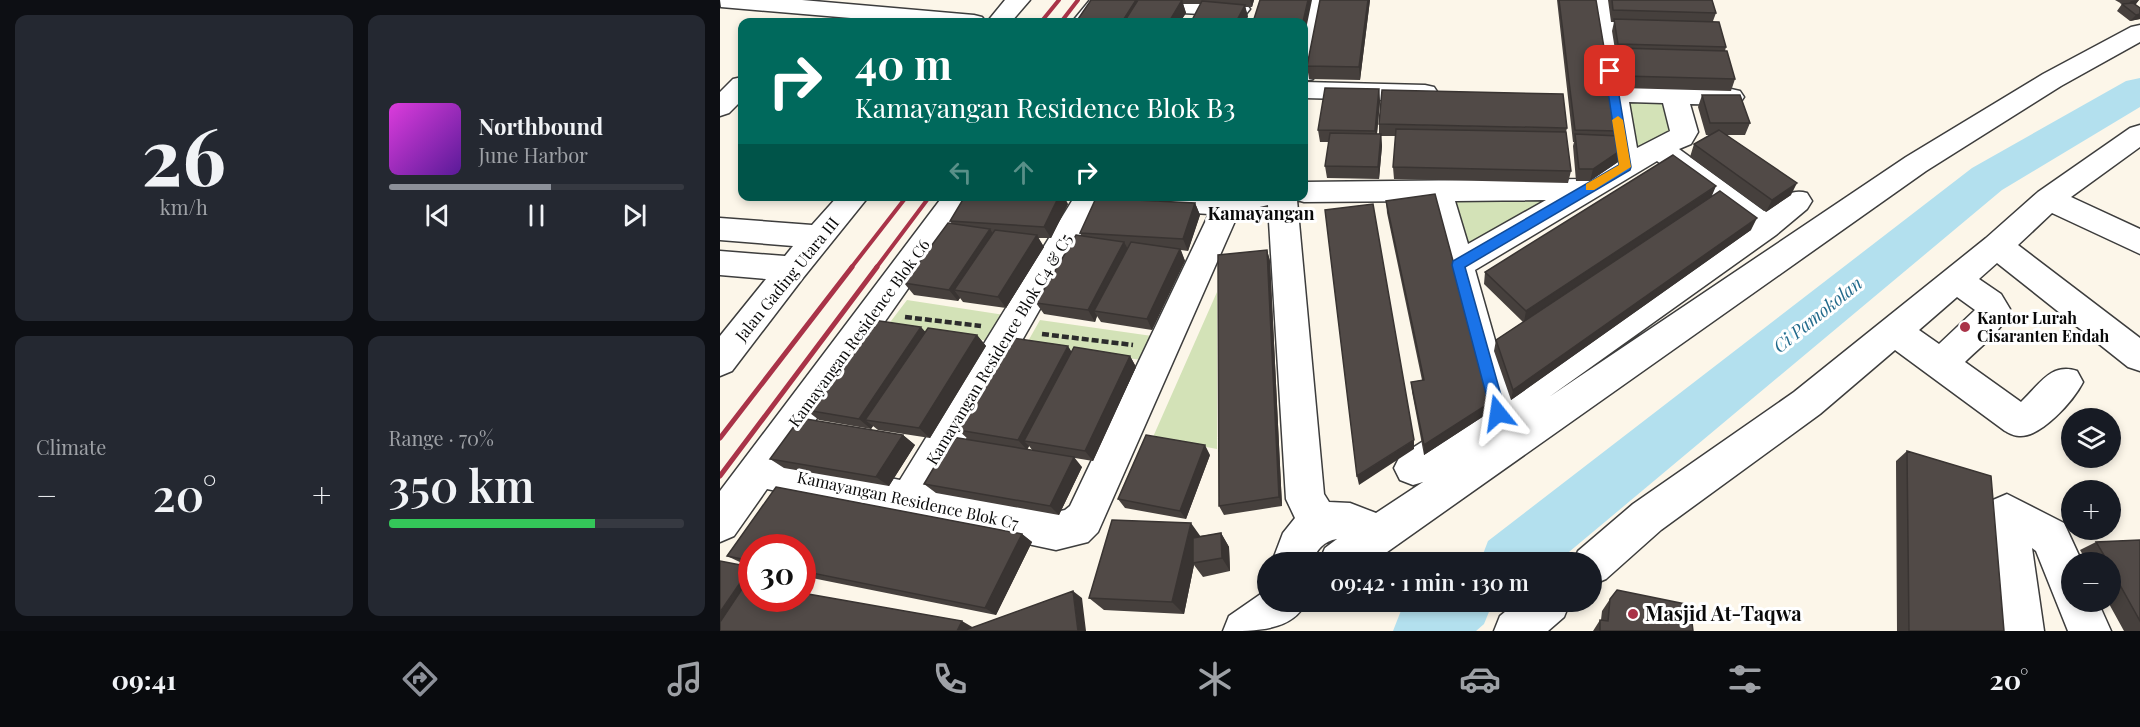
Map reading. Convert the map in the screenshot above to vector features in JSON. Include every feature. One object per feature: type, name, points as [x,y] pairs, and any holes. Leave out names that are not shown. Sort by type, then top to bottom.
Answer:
[{"type":"street","points":[[722,0],[919,18]]},
{"type":"street","points":[[1002,18],[1018,0]]},
{"type":"street","points":[[1308,55],[1320,0]]},
{"type":"street","points":[[1087,18],[1102,2],[1191,15],[1238,9]]},
{"type":"street","points":[[1610,19],[1613,93],[1626,167]]},
{"type":"street","points":[[1353,552],[1916,164],[2052,80],[2140,33]]},
{"type":"street","points":[[720,107],[738,90]]},
{"type":"street","points":[[1308,90],[1454,93]]},
{"type":"street","points":[[1613,93],[1731,97]]},
{"type":"street","points":[[1458,265],[1586,189],[1682,137],[1684,132],[1674,95]]},
{"type":"street","points":[[720,107],[738,108]]},
{"type":"street","points":[[1602,556],[1647,518],[1807,403],[1896,332],[2048,199],[2140,134]]},
{"type":"street","points":[[1658,148],[1765,227]]},
{"type":"street","points":[[1308,192],[1586,189]]},
{"type":"street","points":[[1438,191],[1498,413]]},
{"type":"street","points":[[2048,199],[2140,242]]},
{"type":"street","name":"Jalan Gading Utara III","points":[[720,362],[792,269],[851,201]]},
{"type":"street","name":"Kamayangan Residence Blok C6","points":[[720,523],[955,201]]},
{"type":"street","name":"Kamayangan Residence Blok C4 & C5","points":[[909,501],[1088,201]]},
{"type":"street","points":[[1177,201],[1228,204],[1241,201]]},
{"type":"street","points":[[1282,201],[1313,511],[1307,533],[1295,552]]},
{"type":"street","points":[[1413,468],[1498,413],[1765,227],[1797,201]]},
{"type":"street","name":"Kamayangan Residence Blok C7","points":[[760,470],[1056,531],[1074,528],[1084,519],[1228,204]]},
{"type":"street","points":[[720,229],[820,237]]},
{"type":"street","points":[[1997,246],[2140,357]]},
{"type":"street","points":[[720,262],[792,269]]},
{"type":"street","points":[[1940,364],[1992,315],[1994,309],[1957,280]]},
{"type":"street","points":[[1896,332],[2014,418],[2028,419],[2066,382]]},
{"type":"street","points":[[1313,511],[1335,519],[1350,520],[1364,526],[1375,536]]},
{"type":"street","points":[[2023,631],[2007,513],[2050,537],[2061,562]]},
{"type":"street","points":[[1244,631],[1270,612]]},
{"type":"street","points":[[1515,631],[1537,612]]},
{"type":"street","points":[[2081,612],[2090,631]]},
{"type":"green space","points":[[1616,95],[1672,96],[1681,131],[1628,163]]},
{"type":"green space","points":[[1576,192],[1460,260],[1442,193]]},
{"type":"green space","points":[[1217,292],[1217,449],[1153,437]]},
{"type":"green space","points":[[907,300],[1011,316],[995,342],[888,325]]},
{"type":"green space","points":[[1040,320],[1159,337],[1148,361],[1027,343]]},
{"type":"building","points":[[1091,0],[1136,0],[1125,18],[1079,18]]},
{"type":"building","points":[[1138,0],[1182,0],[1171,18],[1127,18]]},
{"type":"building","points":[[1260,0],[1308,0],[1304,18],[1254,18]]},
{"type":"building","points":[[1320,0],[1368,0],[1359,67],[1308,66]]},
{"type":"building","points":[[1559,0],[1596,0],[1618,131],[1575,130]]},
{"type":"building","points":[[1612,0],[1712,0],[1716,13],[1613,10]]},
{"type":"building","points":[[1202,1],[1245,5],[1238,18],[1193,18]]},
{"type":"building","points":[[2133,3],[2140,8],[2140,14],[2136,15],[2122,4]]},
{"type":"building","points":[[1614,19],[1719,22],[1726,47],[1618,44]]},
{"type":"building","points":[[1619,48],[1727,51],[1735,79],[1624,76]]},
{"type":"building","points":[[1325,88],[1379,89],[1375,131],[1318,130]]},
{"type":"building","points":[[1382,90],[1563,94],[1567,128],[1379,124]]},
{"type":"building","points":[[1702,95],[1740,95],[1750,123],[1710,123]]},
{"type":"building","points":[[1396,129],[1566,132],[1571,171],[1393,167]]},
{"type":"building","points":[[1719,130],[1797,183],[1772,200],[1694,144]]},
{"type":"building","points":[[1330,133],[1381,134],[1378,167],[1325,166]]},
{"type":"building","points":[[1575,134],[1619,136],[1621,150],[1593,169],[1579,169]]},
{"type":"building","points":[[1673,155],[1716,186],[1526,311],[1485,272]]},
{"type":"building","points":[[1720,191],[1757,218],[1513,390],[1496,340]]},
{"type":"building","points":[[1435,194],[1491,402],[1424,445],[1411,382],[1424,380],[1386,201]]},
{"type":"building","points":[[962,201],[1057,201],[1044,227],[950,221]]},
{"type":"building","points":[[1095,201],[1195,203],[1183,239],[1080,233]]},
{"type":"building","points":[[1373,204],[1414,440],[1357,476],[1325,210]]},
{"type":"building","points":[[948,223],[990,229],[949,290],[904,283]]},
{"type":"building","points":[[995,230],[1037,235],[998,297],[954,290]]},
{"type":"building","points":[[1076,235],[1124,242],[1088,310],[1036,303]]},
{"type":"building","points":[[1131,242],[1180,249],[1147,319],[1094,311]]},
{"type":"building","points":[[1267,250],[1279,497],[1219,506],[1218,255]]},
{"type":"building","points":[[873,320],[921,327],[859,419],[806,410]]},
{"type":"building","points":[[928,328],[977,335],[919,428],[865,420]]},
{"type":"building","points":[[1012,338],[1068,346],[1018,440],[958,430]]},
{"type":"building","points":[[1074,347],[1130,356],[1085,451],[1024,441]]},
{"type":"building","points":[[800,418],[903,435],[876,477],[770,459]]},
{"type":"building","points":[[1146,435],[1205,445],[1180,511],[1118,499]]},
{"type":"building","points":[[952,437],[1074,457],[1050,506],[924,484]]},
{"type":"building","points":[[1907,451],[1991,476],[2004,631],[1909,631]]},
{"type":"building","points":[[776,487],[1022,534],[985,608],[816,574],[816,534],[743,534]]},
{"type":"building","points":[[1112,520],[1191,523],[1172,602],[1089,598]]},
{"type":"building","points":[[1221,533],[1222,558],[1193,563],[1193,538]]},
{"type":"building","points":[[2140,540],[2140,621],[2121,587],[2121,552],[2102,552],[2096,542]]},
{"type":"building","points":[[738,541],[738,558],[727,556]]},
{"type":"building","points":[[720,561],[738,564],[738,586],[720,612]]},
{"type":"building","points":[[1617,590],[1690,605],[1693,631],[1600,631],[1600,620],[1608,621],[1610,599]]},
{"type":"building","points":[[1073,591],[1078,631],[963,631]]},
{"type":"building","points":[[738,595],[738,612],[816,612],[816,595],[962,621],[957,631],[720,631],[720,622]]},
{"type":"waterway","name":"Ci Pamokolan","points":[[1522,552],[1987,179],[2140,90]]},
{"type":"waterway","name":"Ci Pamokolan","points":[[1425,631],[1449,612]]},
{"type":"railway","points":[[1044,18],[1059,0]]},
{"type":"railway","points":[[1064,18],[1078,0]]},
{"type":"railway","points":[[851,268],[903,201]]},
{"type":"railway","points":[[876,268],[926,201]]},
{"type":"railway","points":[[720,438],[852,267]]},
{"type":"railway","points":[[720,476],[877,267]]},
{"type":"slow traffic","points":[[1590,187],[1626,167],[1618,120]]},
{"type":"place","name":"Kantor Lurah Cisaranten Endah","points":[[1965,327]]},
{"type":"place","name":"Masjid At-Taqwa","points":[[1633,614]]},
{"type":"district","name":"Kamayangan","points":[[1261,214]]},
{"type":"route","points":[[1498,413],[1458,265],[1626,167],[1610,71]]}]
